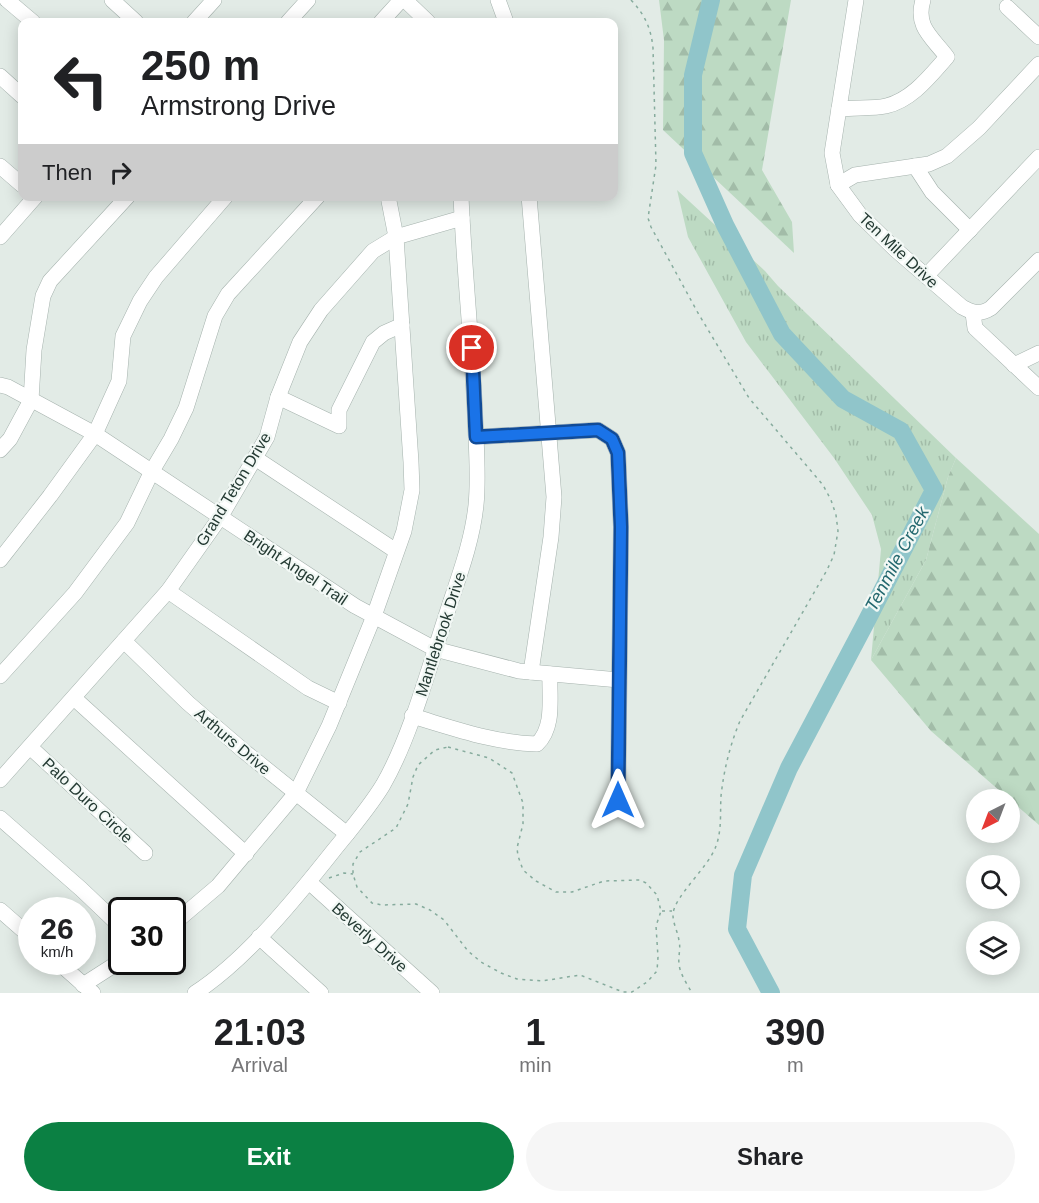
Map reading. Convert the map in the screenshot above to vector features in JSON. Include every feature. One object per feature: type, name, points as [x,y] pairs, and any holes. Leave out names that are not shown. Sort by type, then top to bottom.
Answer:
[{"type":"street","points":[[7,0],[28,18]]},
{"type":"street","points":[[112,0],[132,18]]},
{"type":"street","points":[[292,18],[308,0]]},
{"type":"street","points":[[385,18],[403,0],[423,18]]},
{"type":"street","points":[[498,0],[505,18]]},
{"type":"street","name":"Ten Mile Drive","points":[[856,0],[832,153],[838,185],[860,215],[926,276],[962,307],[978,313],[975,328],[1039,388]]},
{"type":"street","points":[[839,108],[885,106],[897,102],[921,86],[947,57],[923,28],[921,9],[923,0]]},
{"type":"street","points":[[197,18],[210,2]]},
{"type":"street","points":[[1007,7],[1039,37]]},
{"type":"street","points":[[838,185],[855,175],[929,164],[947,156],[979,128],[1039,64]]},
{"type":"street","points":[[0,75],[18,92]]},
{"type":"street","points":[[926,276],[1039,157]]},
{"type":"street","points":[[0,166],[18,182]]},
{"type":"street","points":[[915,166],[932,192],[970,230]]},
{"type":"street","points":[[0,237],[32,201]]},
{"type":"street","points":[[0,450],[10,439],[31,400],[34,350],[46,289],[50,281],[123,201]]},
{"type":"street","points":[[0,560],[95,434],[119,381],[123,336],[140,301],[156,277],[222,201]]},
{"type":"street","points":[[0,676],[75,593],[127,523],[186,408],[215,316],[228,294],[313,201]]},
{"type":"street","points":[[186,913],[218,886],[296,793],[339,703],[374,616],[404,531],[412,490],[396,237],[389,201]]},
{"type":"street","name":"Mantlebrook Drive","points":[[195,993],[215,988],[258,937],[314,886],[347,834],[383,784],[412,716],[435,649],[470,542],[476,504],[472,348],[461,201]]},
{"type":"street","points":[[529,201],[554,497],[552,527],[531,672]]},
{"type":"street","name":"Grand Teton Drive","points":[[0,780],[168,591],[221,516],[267,437],[278,397],[300,342],[321,310],[373,251],[396,237],[462,218]]},
{"type":"street","points":[[978,313],[992,308],[1039,260]]},
{"type":"street","points":[[278,397],[339,426],[339,410],[373,342],[384,333],[402,325]]},
{"type":"street","points":[[1014,365],[1039,353]]},
{"type":"street","name":"Bright Angel Trail","points":[[0,385],[95,434],[355,606],[435,649],[519,672],[619,680]]},
{"type":"street","points":[[476,437],[598,430],[612,439],[618,453],[621,527],[618,800]]},
{"type":"street","points":[[255,458],[396,550]]},
{"type":"street","points":[[168,591],[308,688],[339,703]]},
{"type":"street","name":"Arthurs Drive","points":[[124,641],[188,703],[347,834]]},
{"type":"street","points":[[412,716],[482,736],[519,744],[537,744],[544,738],[547,731],[550,674]]},
{"type":"street","points":[[74,698],[246,854]]},
{"type":"street","name":"Palo Duro Circle","points":[[30,747],[145,853]]},
{"type":"street","points":[[0,818],[108,915]]},
{"type":"street","name":"Beverly Drive","points":[[314,886],[432,993]]},
{"type":"street","points":[[0,910],[18,926]]},
{"type":"street","points":[[258,937],[321,993]]},
{"type":"street","points":[[72,975],[88,989],[108,972]]},
{"type":"path","points":[[632,0],[643,13],[653,40],[656,165],[648,218],[651,226],[703,322],[749,398],[823,485],[836,515],[838,531],[834,555],[827,570],[740,721],[727,756],[722,787],[719,834],[715,848],[674,911],[674,926],[681,949],[679,963],[692,993]]},
{"type":"path","points":[[447,747],[489,758],[512,773],[523,803],[524,814],[517,848],[523,870],[529,876],[556,892],[572,892],[604,881],[640,880],[657,895],[661,911],[656,926],[657,971],[640,988],[632,992],[623,992],[580,975],[542,981],[517,979],[501,973],[468,951],[438,915],[416,904],[372,903],[357,887],[352,874],[353,864],[360,852],[396,828],[408,804],[418,765],[435,750],[447,747]]},
{"type":"path","points":[[314,886],[329,877],[344,873],[352,874]]},
{"type":"path","points":[[661,911],[674,911]]},
{"type":"green space","points":[[659,0],[791,0],[762,170],[792,222],[794,253],[663,130],[664,40]]},
{"type":"green space","points":[[677,190],[765,271],[956,458],[948,477],[926,560],[871,660],[881,549],[872,515],[834,458],[746,342],[688,237]]},
{"type":"green space","points":[[956,458],[1039,534],[1039,825],[1020,808],[1020,789],[998,789],[931,731],[871,660],[926,560],[948,477]]},
{"type":"waterway","name":"Tenmile Creek","points":[[711,0],[693,75],[693,153],[725,225],[782,334],[843,399],[901,431],[934,490],[789,768],[743,875],[737,929],[771,993]]},
{"type":"route","points":[[472,348],[476,437],[598,430],[612,439],[618,453],[621,527],[618,800]]}]
